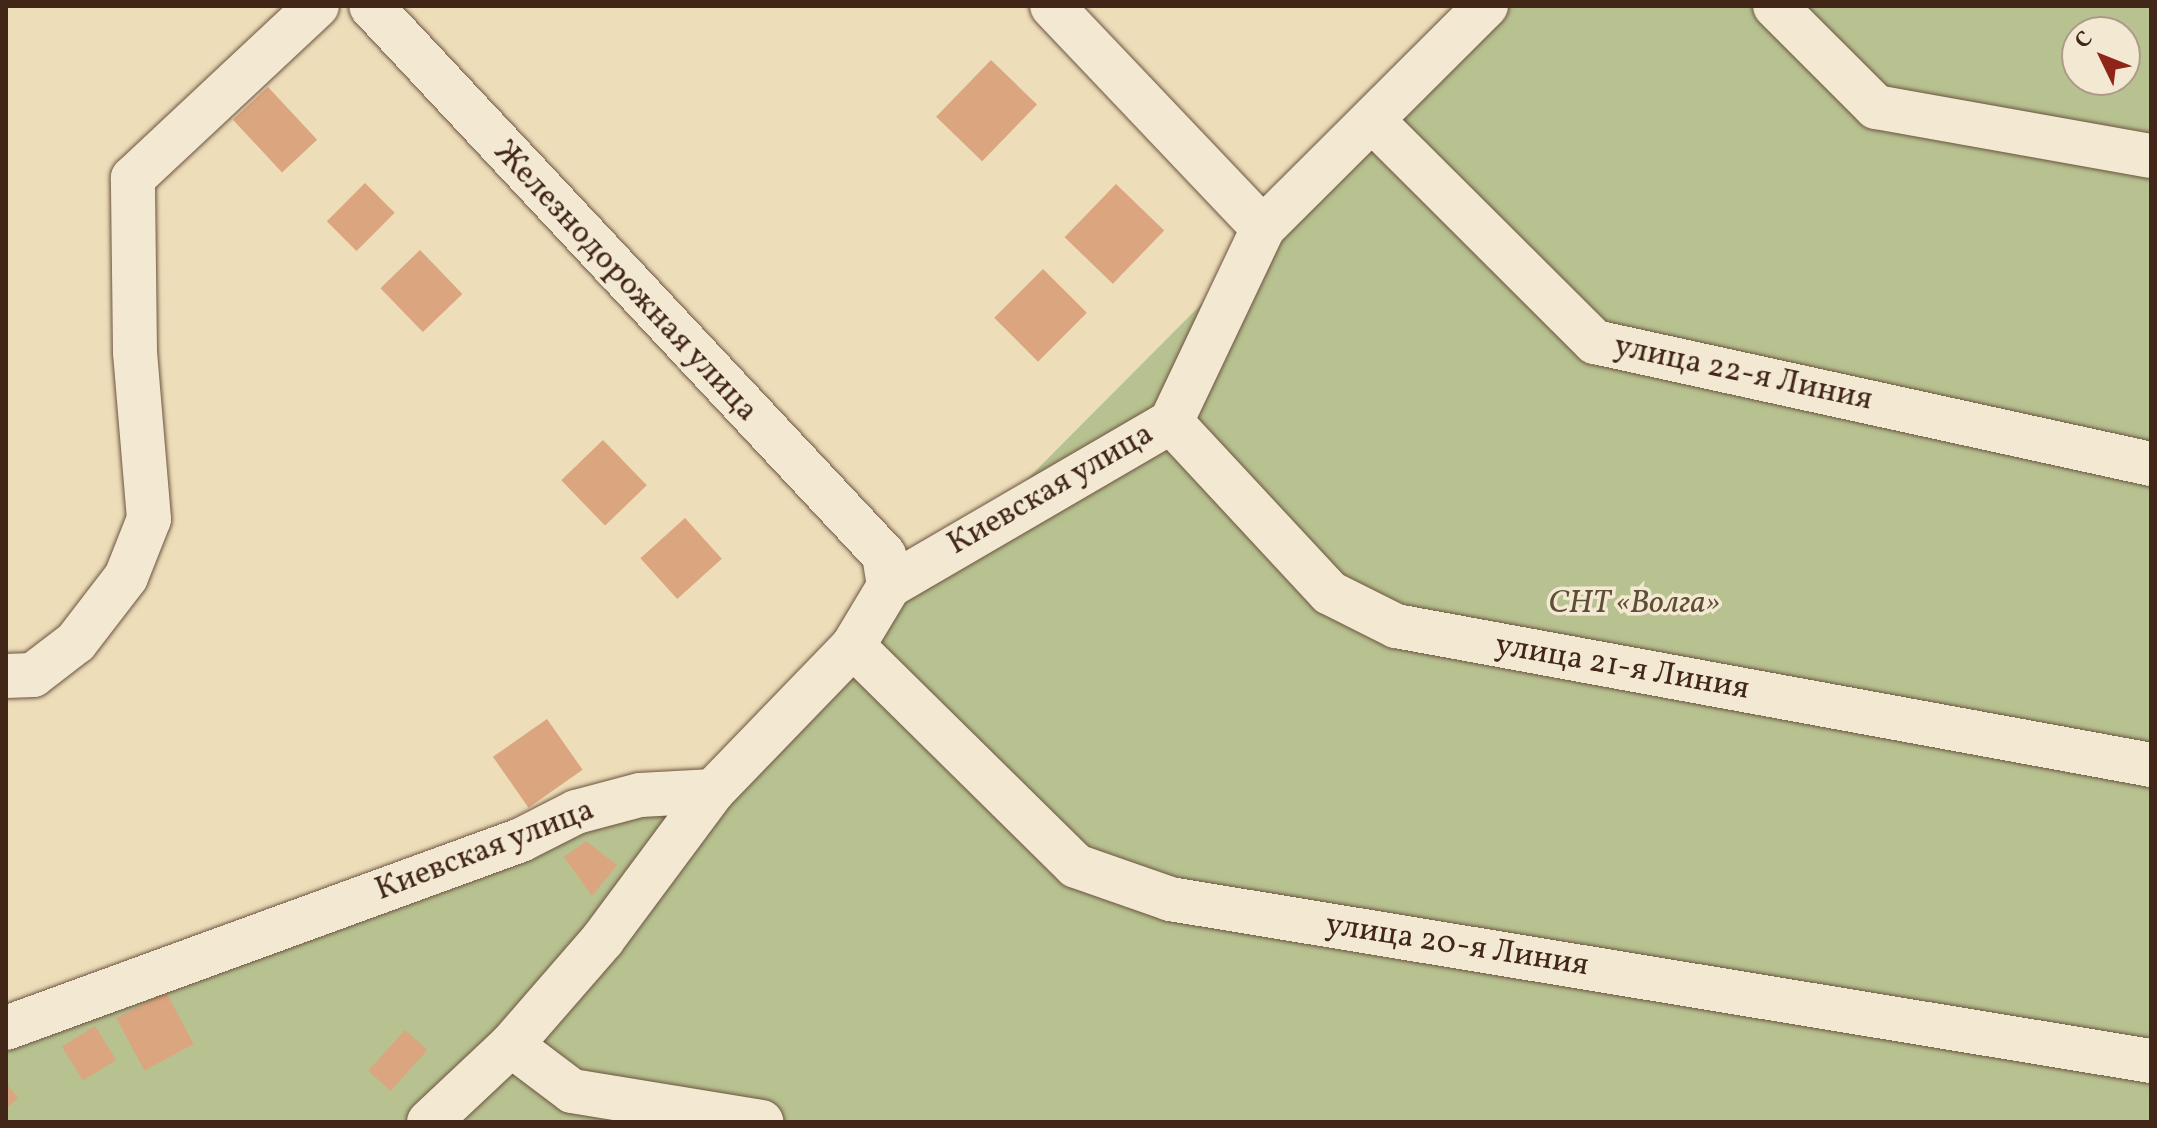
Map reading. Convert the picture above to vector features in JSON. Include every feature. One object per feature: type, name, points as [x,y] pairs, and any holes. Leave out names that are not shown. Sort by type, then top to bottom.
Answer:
[{"type":"street","points":[[15,683],[76,642],[126,577],[149,519],[135,352],[133,178],[317,6]]},
{"type":"street","name":"Железнодорожная улица","points":[[371,6],[886,570]]},
{"type":"street","points":[[1052,6],[1263,228]]},
{"type":"street","name":"Киевская улица","points":[[6,1028],[521,840],[576,812],[640,795],[713,791],[853,646],[886,570],[1171,422],[1263,228],[1486,6]]},
{"type":"street","points":[[1775,6],[1876,107],[2151,156]]},
{"type":"street","name":"улица 22-я Линия","points":[[1372,120],[1595,342],[2151,464]]},
{"type":"street","name":"улица 21-я Линия","points":[[1171,422],[1330,593],[1396,626],[2151,765]]},
{"type":"street","name":"улица 20-я Линия","points":[[853,646],[1076,866],[1170,899],[2151,1061]]},
{"type":"street","points":[[429,1122],[511,1045],[603,939],[713,791]]},
{"type":"street","points":[[511,1045],[572,1091],[761,1122]]},
{"type":"green space","name":"СНТ «Волга»","points":[[1498,6],[2151,6],[2151,1122],[6,1122],[6,1039],[738,770]]},
{"type":"building","points":[[991,60],[1037,104],[982,161],[936,117]]},
{"type":"building","points":[[268,87],[317,140],[282,172],[233,120]]},
{"type":"building","points":[[365,183],[395,213],[357,251],[327,221]]},
{"type":"building","points":[[1116,184],[1164,231],[1113,284],[1065,237]]},
{"type":"building","points":[[420,250],[462,294],[423,332],[380,288]]},
{"type":"building","points":[[1043,269],[1087,313],[1038,362],[994,318]]},
{"type":"building","points":[[603,440],[647,485],[605,526],[561,480]]},
{"type":"building","points":[[685,518],[722,559],[677,599],[640,558]]},
{"type":"building","points":[[547,719],[583,770],[528,808],[493,757]]},
{"type":"building","points":[[586,841],[617,865],[592,896],[564,857]]},
{"type":"building","points":[[166,992],[194,1044],[144,1070],[117,1018]]},
{"type":"building","points":[[95,1026],[116,1060],[83,1081],[62,1047]]},
{"type":"building","points":[[405,1030],[427,1050],[390,1091],[368,1071]]},
{"type":"building","points":[[6,1083],[18,1098],[6,1109]]}]
